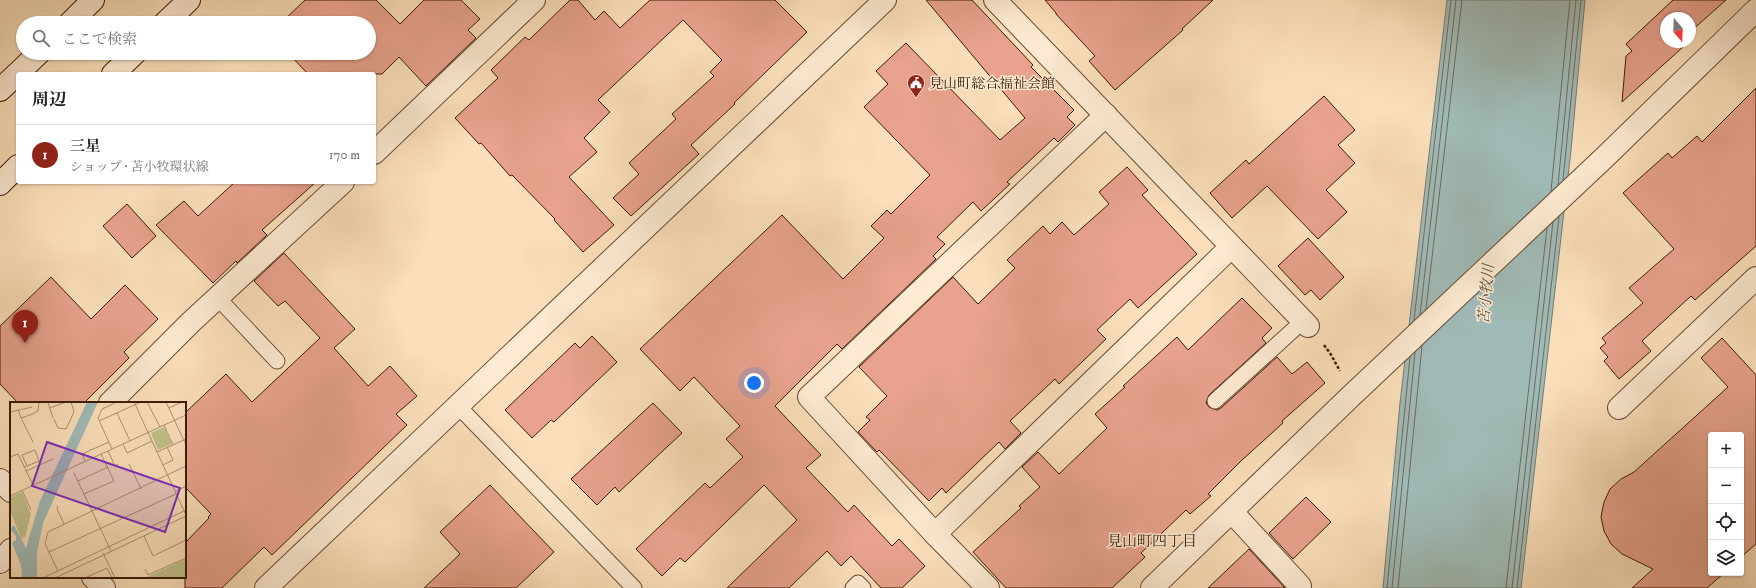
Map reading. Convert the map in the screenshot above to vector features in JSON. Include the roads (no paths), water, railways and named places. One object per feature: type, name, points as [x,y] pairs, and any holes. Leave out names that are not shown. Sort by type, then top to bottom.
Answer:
[{"type":"street","points":[[77,16],[93,0]]},
{"type":"street","points":[[172,16],[189,0]]},
{"type":"street","points":[[376,151],[534,0]]},
{"type":"street","points":[[266,588],[884,0]]},
{"type":"street","points":[[995,0],[1305,323]]},
{"type":"street","points":[[1152,588],[1605,157],[1754,9]]},
{"type":"street","points":[[18,72],[31,60]]},
{"type":"street","points":[[115,72],[128,60]]},
{"type":"street","points":[[0,90],[16,74]]},
{"type":"street","points":[[988,588],[935,534],[809,397],[1106,115]]},
{"type":"street","points":[[0,184],[16,168]]},
{"type":"street","points":[[111,402],[191,322],[341,184]]},
{"type":"street","points":[[935,534],[1231,247]]},
{"type":"street","points":[[1619,408],[1754,284]]},
{"type":"street","points":[[0,480],[10,490]]},
{"type":"street","points":[[1232,512],[1300,586],[1298,588]]},
{"type":"street","points":[[0,562],[10,551]]},
{"type":"street","points":[[94,578],[104,588]]},
{"type":"lane","points":[[218,298],[277,361]]},
{"type":"lane","points":[[1215,401],[1305,323]]},
{"type":"lane","points":[[458,406],[634,588]]},
{"type":"lane","points":[[853,588],[858,583],[863,588]]},
{"type":"water","name":"苫小牧川","points":[[1447,0],[1585,0],[1571,150],[1521,588],[1383,588],[1400,403]]},
{"type":"place","name":"見山町総合福祉会館","points":[[916,98]]},
{"type":"place","name":"三星","points":[[25,343]]},
{"type":"district","name":"見山町四丁目","points":[[1152,541]]}]
